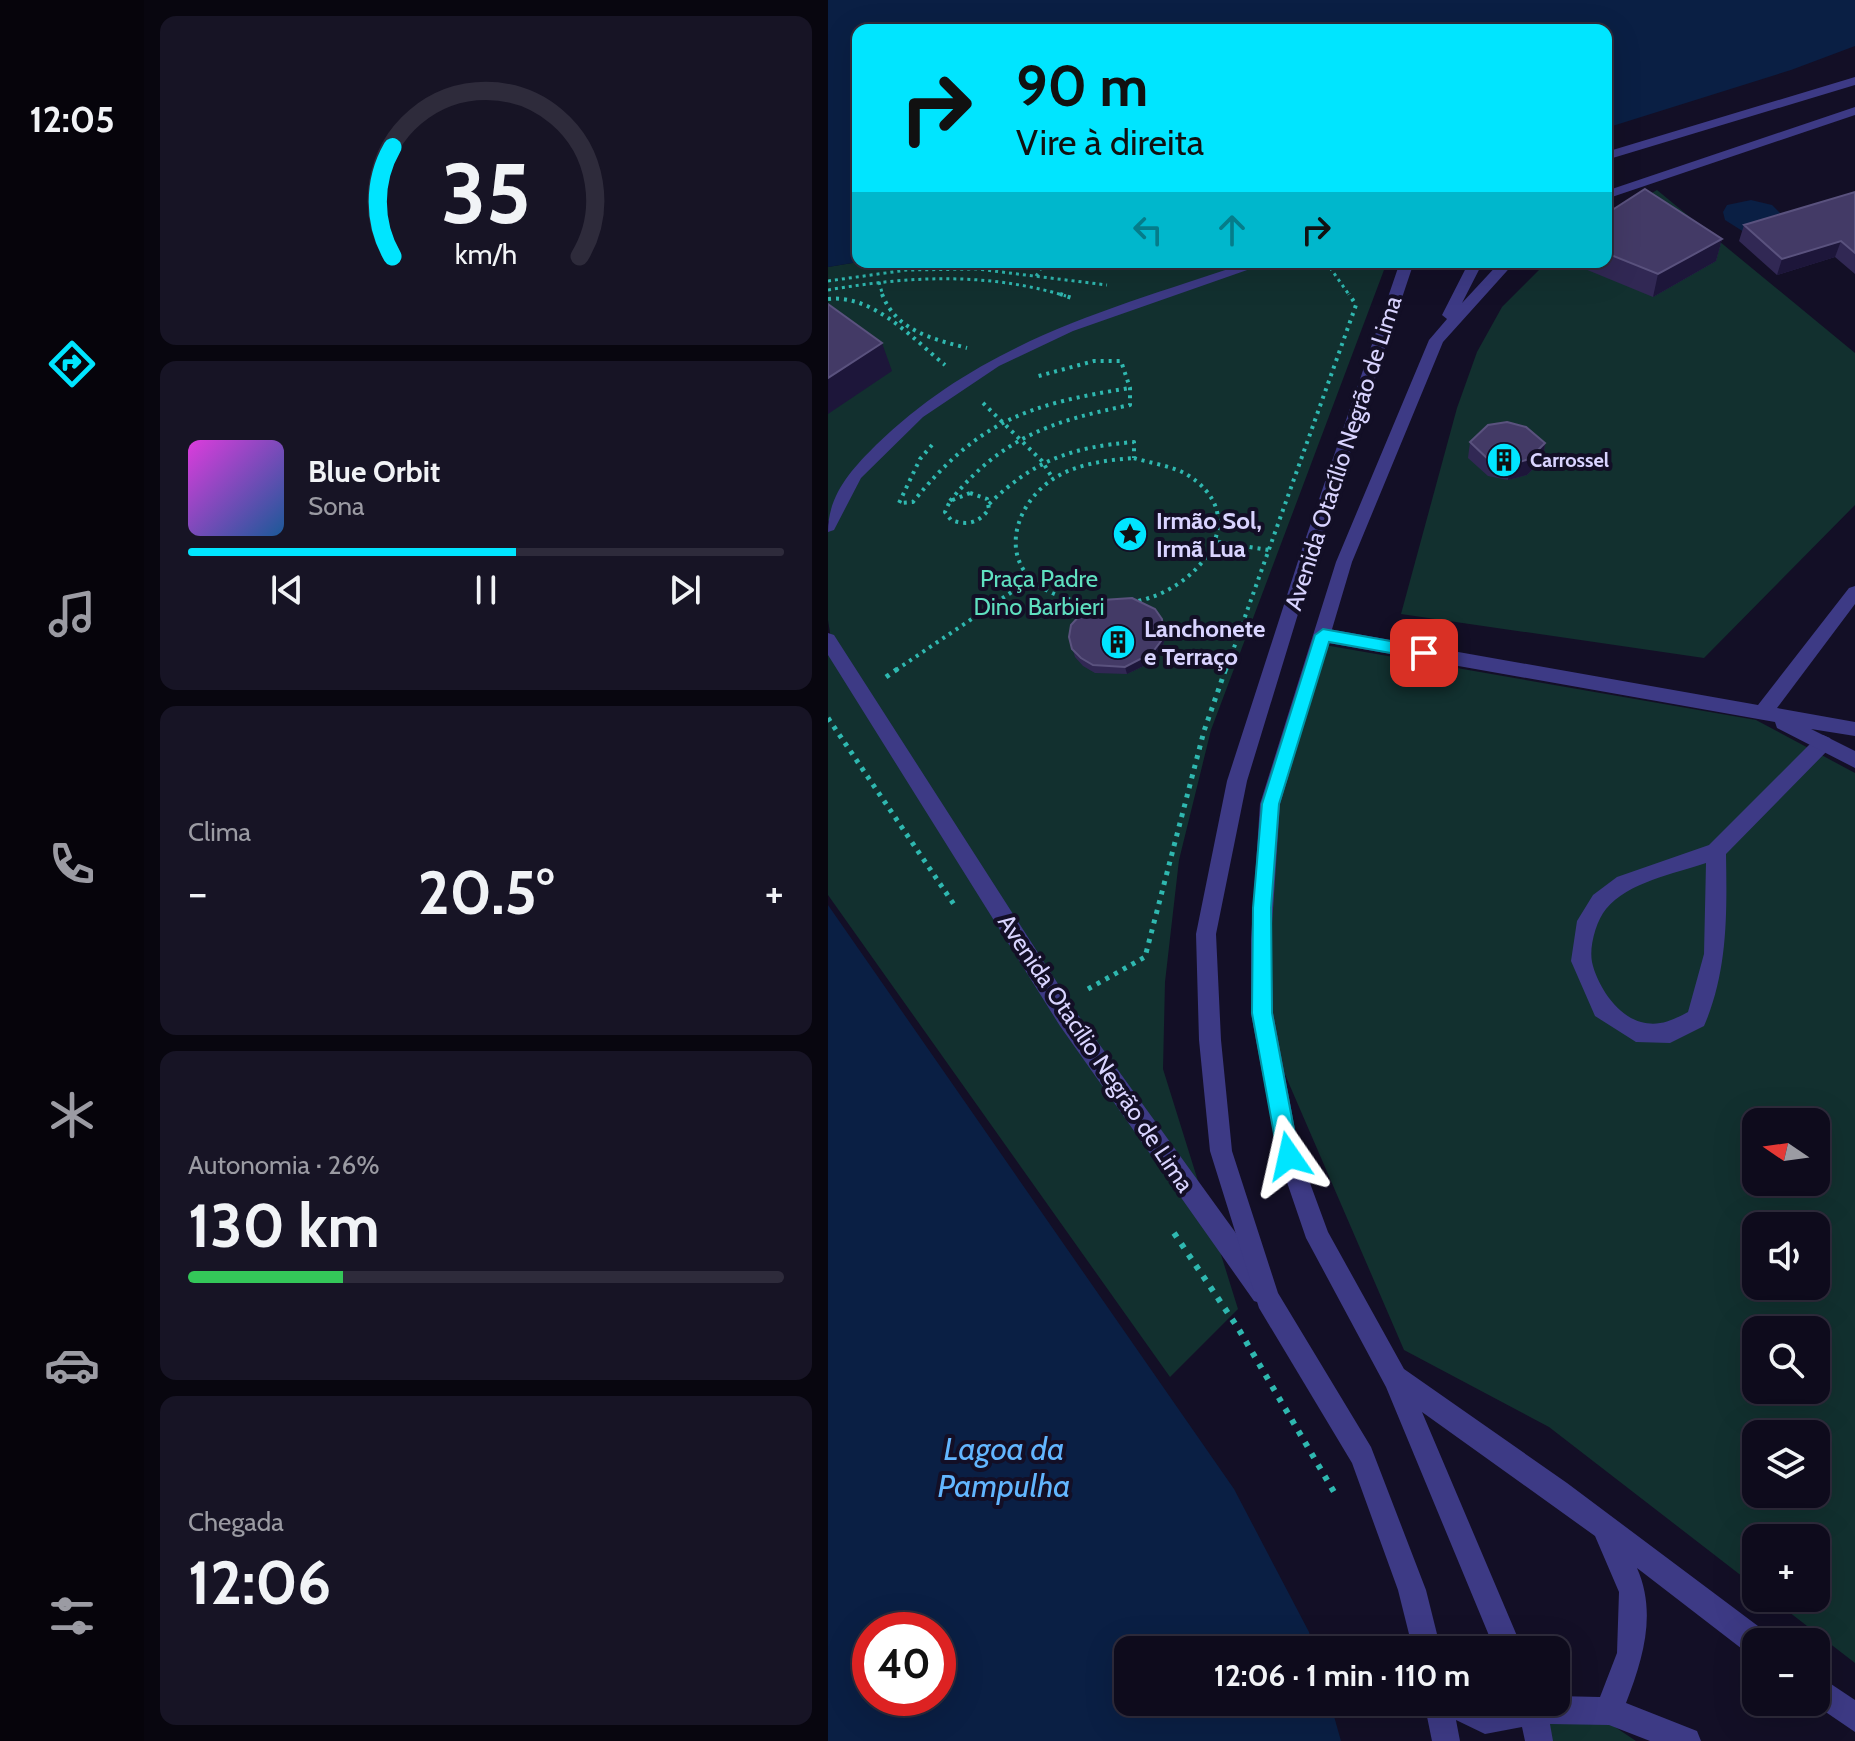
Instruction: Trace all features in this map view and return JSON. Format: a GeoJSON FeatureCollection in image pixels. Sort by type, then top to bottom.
{"type":"FeatureCollection","features":[{"type":"Feature","properties":{"kind":"street"},"geometry":{"type":"LineString","coordinates":[[1612,154],[1855,81]]}},
{"type":"Feature","properties":{"kind":"street"},"geometry":{"type":"LineString","coordinates":[[1612,193],[1855,111]]}},
{"type":"Feature","properties":{"kind":"street"},"geometry":{"type":"LineString","coordinates":[[828,526],[855,475],[918,413],[994,363],[1068,328],[1244,268]]}},
{"type":"Feature","properties":{"kind":"street","name":"Avenida Otacílio Negrão de Lima"},"geometry":{"type":"LineString","coordinates":[[1268,1299],[1221,1151],[1210,1040],[1206,934],[1237,781],[1308,555],[1405,268]]}},
{"type":"Feature","properties":{"kind":"street"},"geometry":{"type":"LineString","coordinates":[[1436,340],[1473,268]]}},
{"type":"Feature","properties":{"kind":"street","name":"Avenida Otacílio Negrão de Lima"},"geometry":{"type":"LineString","coordinates":[[1502,268],[1436,340],[1344,562],[1270,804],[1262,908],[1262,1013],[1289,1156],[1318,1238],[1395,1378],[1503,1636]]}},
{"type":"Feature","properties":{"kind":"street"},"geometry":{"type":"LineString","coordinates":[[1763,712],[1855,592]]}},
{"type":"Feature","properties":{"kind":"street"},"geometry":{"type":"LineString","coordinates":[[1323,635],[1855,729]]}},
{"type":"Feature","properties":{"kind":"street","name":"Avenida Otacílio Negrão de Lima"},"geometry":{"type":"LineString","coordinates":[[828,640],[1059,1005],[1268,1299],[1362,1456],[1412,1590],[1424,1636]]}},
{"type":"Feature","properties":{"kind":"street"},"geometry":{"type":"LineString","coordinates":[[1763,712],[1855,760]]}},
{"type":"Feature","properties":{"kind":"street"},"geometry":{"type":"LineString","coordinates":[[1716,851],[1714,954],[1705,997],[1696,1019],[1670,1033],[1636,1032],[1603,1009],[1581,961],[1587,921],[1600,901],[1624,883],[1716,851],[1823,743]]}},
{"type":"Feature","properties":{"kind":"street"},"geometry":{"type":"LineString","coordinates":[[1395,1378],[1510,1457],[1742,1631]]}},
{"type":"Feature","properties":{"kind":"street"},"geometry":{"type":"LineString","coordinates":[[1604,1527],[1633,1591],[1631,1653],[1609,1711]]}},
{"type":"Feature","properties":{"kind":"street"},"geometry":{"type":"LineString","coordinates":[[1830,1699],[1855,1718]]}},
{"type":"Feature","properties":{"kind":"street"},"geometry":{"type":"LineString","coordinates":[[1570,1708],[1609,1711],[1687,1741]]}},
{"type":"Feature","properties":{"kind":"street"},"geometry":{"type":"LineString","coordinates":[[1441,1716],[1446,1741]]}},
{"type":"Feature","properties":{"kind":"street"},"geometry":{"type":"LineString","coordinates":[[1477,1716],[1485,1720],[1498,1716]]}},
{"type":"Feature","properties":{"kind":"street"},"geometry":{"type":"LineString","coordinates":[[1534,1716],[1539,1741]]}},
{"type":"Feature","properties":{"kind":"path"},"geometry":{"type":"LineString","coordinates":[[1036,276],[1041,268]]}},
{"type":"Feature","properties":{"kind":"path"},"geometry":{"type":"LineString","coordinates":[[1059,1005],[1145,957],[1204,731],[1356,305],[1330,268]]}},
{"type":"Feature","properties":{"kind":"path"},"geometry":{"type":"LineString","coordinates":[[828,281],[921,270],[977,269],[1159,295]]}},
{"type":"Feature","properties":{"kind":"path"},"geometry":{"type":"LineString","coordinates":[[828,290],[940,277],[1047,289],[1073,299]]}},
{"type":"Feature","properties":{"kind":"path"},"geometry":{"type":"LineString","coordinates":[[879,282],[888,312],[901,323],[933,339],[975,350]]}},
{"type":"Feature","properties":{"kind":"path"},"geometry":{"type":"LineString","coordinates":[[828,299],[846,297],[882,314],[945,365],[964,385]]}},
{"type":"Feature","properties":{"kind":"path"},"geometry":{"type":"LineString","coordinates":[[1022,380],[1094,361],[1121,361],[1130,388],[1130,405],[1067,418],[1019,438],[991,454],[968,476],[950,501],[945,512],[947,516],[962,524],[982,518],[989,504],[1013,479],[1042,461],[1072,449],[1134,442],[1134,458]]}},
{"type":"Feature","properties":{"kind":"path"},"geometry":{"type":"LineString","coordinates":[[934,442],[920,459],[899,503],[913,502],[947,460],[1000,420],[1076,396],[1130,388]]}},
{"type":"Feature","properties":{"kind":"path"},"geometry":{"type":"LineString","coordinates":[[994,394],[980,400],[1042,461],[1053,479]]}},
{"type":"Feature","properties":{"kind":"path"},"geometry":{"type":"LineString","coordinates":[[1134,458],[1160,462],[1184,471],[1203,485],[1215,502],[1221,522],[1218,542],[1205,565],[1182,584],[1153,599],[1119,604],[1085,604],[1054,595],[1031,579],[1015,555],[1015,527],[1027,501],[1053,479],[1078,467],[1105,460],[1134,458]]}},
{"type":"Feature","properties":{"kind":"path"},"geometry":{"type":"LineString","coordinates":[[950,501],[970,493],[983,496],[989,504]]}},
{"type":"Feature","properties":{"kind":"path"},"geometry":{"type":"LineString","coordinates":[[1218,542],[1269,550]]}},
{"type":"Feature","properties":{"kind":"path"},"geometry":{"type":"LineString","coordinates":[[861,694],[1031,579]]}},
{"type":"Feature","properties":{"kind":"path"},"geometry":{"type":"LineString","coordinates":[[1238,1328],[1341,1504]]}},
{"type":"Feature","properties":{"kind":"green space"},"geometry":{"type":"Polygon","coordinates":[[[1657,190],[1855,353],[1855,505],[1704,658],[1401,614],[1457,408],[1477,352],[1502,307],[1541,268],[1612,268],[1612,249],[1634,203],[1657,190]]]}},
{"type":"Feature","properties":{"kind":"green space"},"geometry":{"type":"Polygon","coordinates":[[[852,263],[852,268],[1234,268],[1068,325],[915,411],[853,475],[828,522],[828,267],[852,263]]]}},
{"type":"Feature","properties":{"kind":"green space","name":"Praça Padre Dino Barbieri"},"geometry":{"type":"Polygon","coordinates":[[[1242,268],[1385,268],[1211,730],[1179,860],[1165,982],[1163,1069],[1238,1309],[1170,1377],[828,895],[828,649],[832,646],[828,620],[828,532],[858,477],[921,415],[996,364],[1070,330],[1242,268]]]}},
{"type":"Feature","properties":{"kind":"green space"},"geometry":{"type":"Polygon","coordinates":[[[1313,643],[1756,720],[1855,773],[1855,1663],[1830,1644],[1830,1628],[1810,1628],[1789,1612],[1830,1612],[1830,1524],[1742,1524],[1742,1576],[1549,1427],[1404,1350],[1271,1042],[1265,869],[1313,643]]]}},
{"type":"Feature","properties":{"kind":"green space"},"geometry":{"type":"Polygon","coordinates":[[[1540,1716],[1553,1716],[1612,1725],[1636,1741],[1540,1741],[1540,1716]]]}},
{"type":"Feature","properties":{"kind":"water"},"geometry":{"type":"Polygon","coordinates":[[[828,0],[1855,0],[1855,46],[1791,70],[1612,126],[1612,24],[852,24],[852,263],[828,267],[828,0]]]}},
{"type":"Feature","properties":{"kind":"water"},"geometry":{"type":"Polygon","coordinates":[[[1751,200],[1772,205],[1782,215],[1744,232],[1725,220],[1723,212],[1727,205],[1751,200]]]}},
{"type":"Feature","properties":{"kind":"water","name":"Lagoa da Pampulha"},"geometry":{"type":"Polygon","coordinates":[[[828,905],[1234,1489],[1309,1632],[1310,1636],[1114,1636],[1114,1716],[1334,1716],[1341,1741],[828,1741],[828,905]]]}},
{"type":"Feature","properties":{"kind":"building"},"geometry":{"type":"Polygon","coordinates":[[[1645,189],[1722,239],[1658,274],[1612,255],[1612,210],[1645,189]]]}},
{"type":"Feature","properties":{"kind":"building"},"geometry":{"type":"Polygon","coordinates":[[[1855,192],[1855,253],[1841,241],[1782,259],[1744,225],[1855,192]]]}},
{"type":"Feature","properties":{"kind":"building"},"geometry":{"type":"Polygon","coordinates":[[[828,304],[882,343],[828,378],[828,304]]]}},
{"type":"Feature","properties":{"kind":"building"},"geometry":{"type":"Polygon","coordinates":[[[1507,422],[1526,427],[1545,443],[1529,459],[1510,465],[1490,461],[1470,442],[1488,425],[1507,422]]]}},
{"type":"Feature","properties":{"kind":"building","name":"Lanchonete e Terraço"},"geometry":{"type":"Polygon","coordinates":[[[1132,598],[1155,609],[1162,619],[1161,641],[1152,653],[1125,667],[1093,665],[1072,649],[1069,637],[1071,625],[1089,605],[1102,600],[1132,598]]]}},
{"type":"Feature","properties":{"kind":"place","name":"Carrossel"},"geometry":{"type":"Point","coordinates":[1504,460]}},
{"type":"Feature","properties":{"kind":"place","name":"Irmão Sol, Irmã Lua"},"geometry":{"type":"Point","coordinates":[1130,534]}},
{"type":"Feature","properties":{"kind":"place","name":"Lanchonete e Terraço"},"geometry":{"type":"Point","coordinates":[1118,642]}},
{"type":"Feature","properties":{"kind":"route"},"geometry":{"type":"LineString","coordinates":[[1289,1156],[1262,1013],[1262,908],[1270,804],[1323,635],[1424,653]]}}]}
